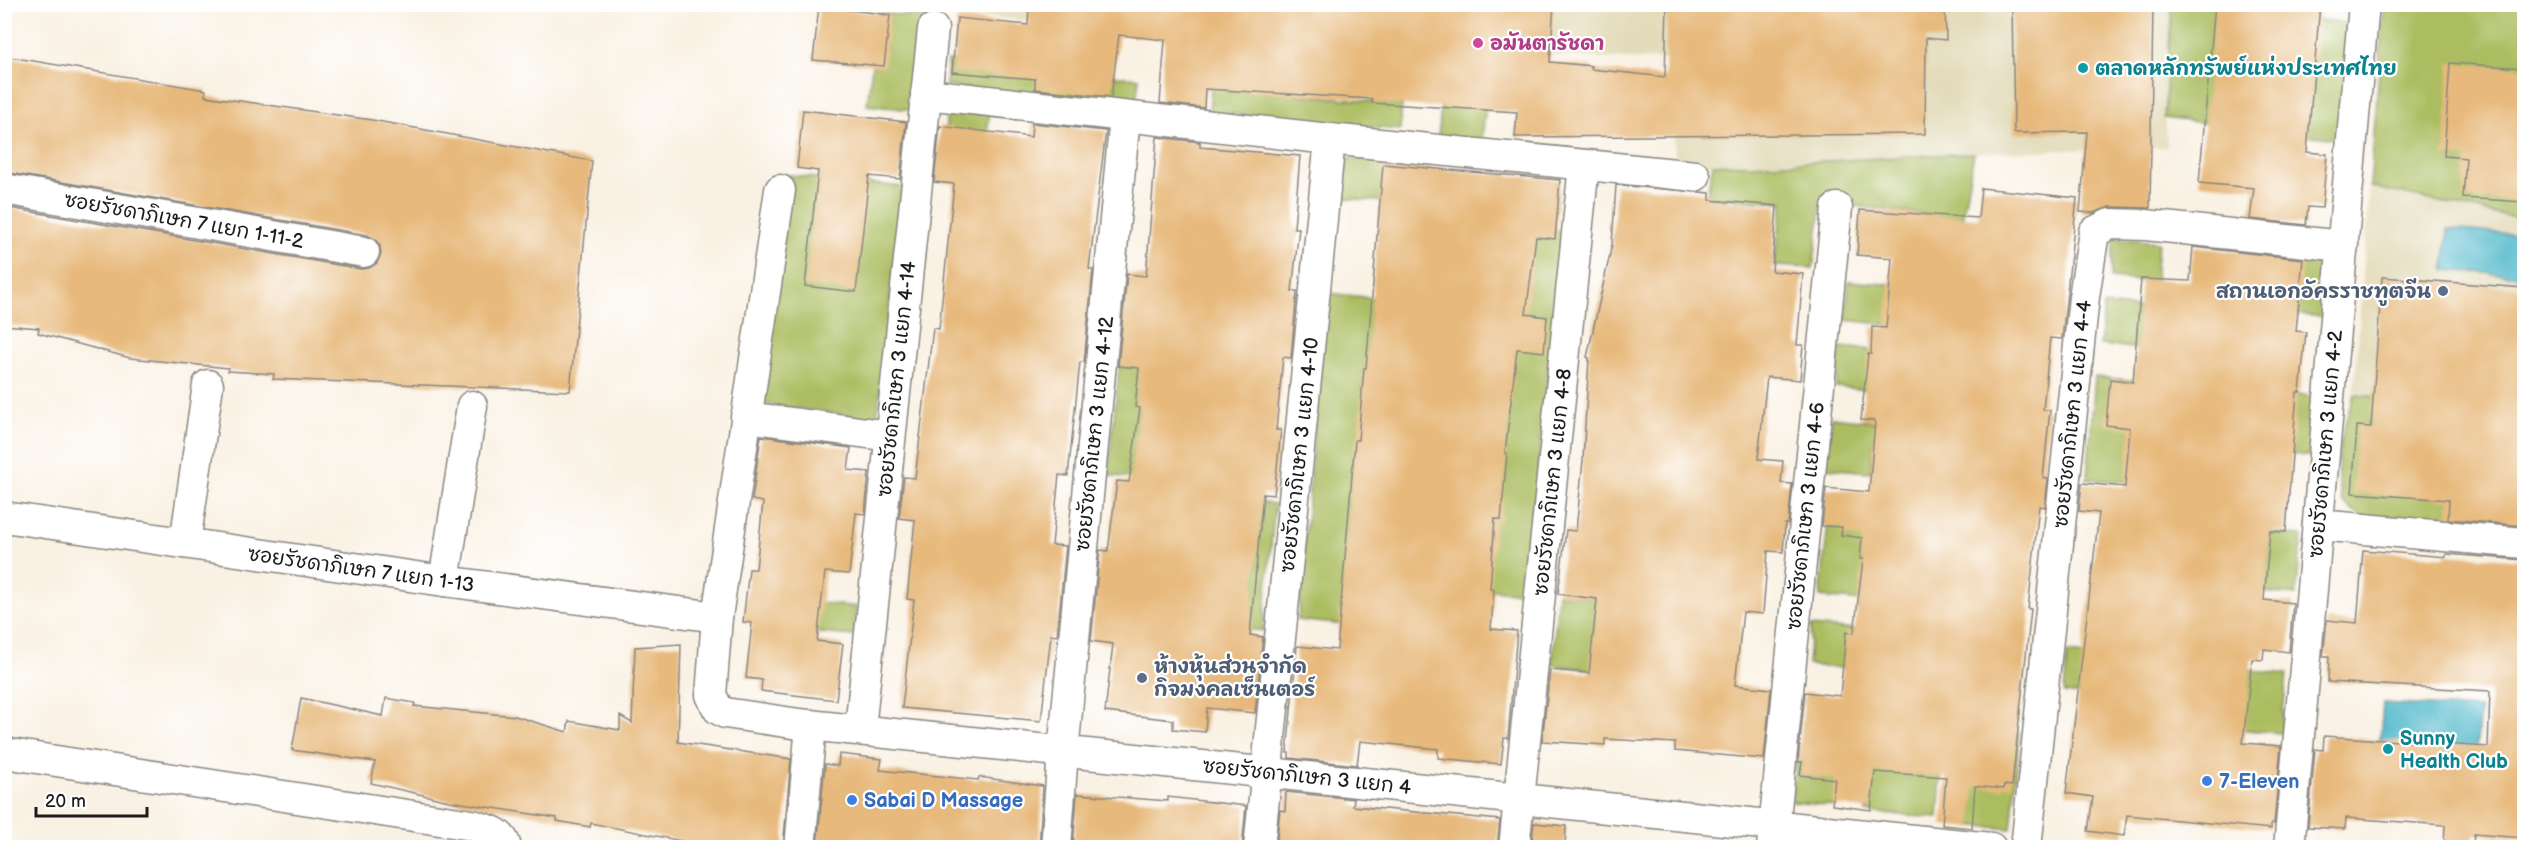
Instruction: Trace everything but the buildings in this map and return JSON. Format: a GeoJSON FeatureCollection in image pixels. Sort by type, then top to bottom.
{"type":"FeatureCollection","features":[{"type":"Feature","properties":{"kind":"street","name":"ซอยรัชดาภิเษก 3 แยก 4-2"},"geometry":{"type":"LineString","coordinates":[[2289,848],[2364,4]]}},
{"type":"Feature","properties":{"kind":"street","name":"ซอยรัชดาภิเษก 3 แยก 4-14"},"geometry":{"type":"LineString","coordinates":[[860,729],[933,29]]}},
{"type":"Feature","properties":{"kind":"street"},"geometry":{"type":"LineString","coordinates":[[927,94],[1330,139],[1695,176]]}},
{"type":"Feature","properties":{"kind":"street","name":"ซอยรัชดาภิเษก 3 แยก 4-12"},"geometry":{"type":"LineString","coordinates":[[1056,848],[1063,752],[1125,117]]}},
{"type":"Feature","properties":{"kind":"street","name":"ซอยรัชดาภิเษก 3 แยก 4-10"},"geometry":{"type":"LineString","coordinates":[[1259,848],[1330,139]]}},
{"type":"Feature","properties":{"kind":"street","name":"ซอยรัชดาภิเษก 3 แยก 4-8"},"geometry":{"type":"LineString","coordinates":[[1514,848],[1584,165]]}},
{"type":"Feature","properties":{"kind":"street","name":"ซอยรัชดาภิเษก 7 แยก 1-11-2"},"geometry":{"type":"LineString","coordinates":[[4,189],[364,252]]}},
{"type":"Feature","properties":{"kind":"street"},"geometry":{"type":"LineString","coordinates":[[717,617],[780,190]]}},
{"type":"Feature","properties":{"kind":"street","name":"ซอยรัชดาภิเษก 3 แยก 4-6"},"geometry":{"type":"LineString","coordinates":[[1773,836],[1837,208]]}},
{"type":"Feature","properties":{"kind":"street","name":"ซอยรัชดาภิเษก 3 แยก 4-4"},"geometry":{"type":"LineString","coordinates":[[2026,848],[2087,274],[2094,232],[2110,224],[2146,225],[2343,246]]}},
{"type":"Feature","properties":{"kind":"street"},"geometry":{"type":"LineString","coordinates":[[185,543],[208,385]]}},
{"type":"Feature","properties":{"kind":"street"},"geometry":{"type":"LineString","coordinates":[[444,581],[472,406]]}},
{"type":"Feature","properties":{"kind":"street"},"geometry":{"type":"LineString","coordinates":[[746,417],[890,436]]}},
{"type":"Feature","properties":{"kind":"street","name":"ซอยรัชดาภิเษก 7 แยก 1-13"},"geometry":{"type":"LineString","coordinates":[[4,517],[444,581],[717,617]]}},
{"type":"Feature","properties":{"kind":"street"},"geometry":{"type":"LineString","coordinates":[[2318,525],[2524,543]]}},
{"type":"Feature","properties":{"kind":"street","name":"ซอยรัชดาภิเษก 3 แยก 4"},"geometry":{"type":"LineString","coordinates":[[717,617],[711,695],[718,709],[734,716],[1519,798],[1773,836],[1991,848]]}},
{"type":"Feature","properties":{"kind":"street"},"geometry":{"type":"LineString","coordinates":[[800,848],[811,725]]}},
{"type":"Feature","properties":{"kind":"street"},"geometry":{"type":"LineString","coordinates":[[4,753],[472,825],[494,831],[505,842],[506,848]]}},
{"type":"Feature","properties":{"kind":"shaded area"},"geometry":{"type":"Polygon","coordinates":[[[819,5],[2172,5],[2164,118],[2167,147],[1974,153],[1752,165],[1676,164],[1668,60],[1598,58],[1116,27],[819,5]]]}},
{"type":"Feature","properties":{"kind":"shaded area","name":"สถานเอกอัครราชทูตจีน"},"geometry":{"type":"Polygon","coordinates":[[[2384,5],[2524,5],[2524,408],[2354,395],[2384,5]]]}},
{"type":"Feature","properties":{"kind":"green space"},"geometry":{"type":"Polygon","coordinates":[[[2172,5],[2282,5],[2294,15],[2346,24],[2344,140],[2164,118],[2172,5]]]}},
{"type":"Feature","properties":{"kind":"green space"},"geometry":{"type":"Polygon","coordinates":[[[2384,5],[2524,5],[2524,220],[2370,187],[2384,5]]]}},
{"type":"Feature","properties":{"kind":"green space"},"geometry":{"type":"Polygon","coordinates":[[[879,13],[923,17],[911,110],[867,105],[879,13]]]}},
{"type":"Feature","properties":{"kind":"green space"},"geometry":{"type":"Polygon","coordinates":[[[948,61],[1139,78],[1136,104],[946,86],[948,61]]]}},
{"type":"Feature","properties":{"kind":"green space"},"geometry":{"type":"Polygon","coordinates":[[[1211,87],[1402,104],[1400,130],[1209,112],[1211,87]]]}},
{"type":"Feature","properties":{"kind":"green space"},"geometry":{"type":"Polygon","coordinates":[[[1442,97],[1486,102],[1482,141],[1438,137],[1442,97]]]}},
{"type":"Feature","properties":{"kind":"green space"},"geometry":{"type":"Polygon","coordinates":[[[948,104],[990,109],[983,165],[942,160],[948,104]]]}},
{"type":"Feature","properties":{"kind":"green space"},"geometry":{"type":"Polygon","coordinates":[[[1974,153],[1962,219],[1822,202],[1813,268],[1774,266],[1783,202],[1706,198],[1713,164],[1752,165],[1974,153]]]}},
{"type":"Feature","properties":{"kind":"green space"},"geometry":{"type":"Polygon","coordinates":[[[1347,158],[1391,163],[1388,202],[1343,198],[1347,158]]]}},
{"type":"Feature","properties":{"kind":"green space"},"geometry":{"type":"Polygon","coordinates":[[[789,175],[903,187],[877,419],[764,404],[789,175]]]}},
{"type":"Feature","properties":{"kind":"green space"},"geometry":{"type":"Polygon","coordinates":[[[1522,227],[1563,231],[1525,593],[1483,589],[1522,227]]]}},
{"type":"Feature","properties":{"kind":"green space"},"geometry":{"type":"Polygon","coordinates":[[[2114,238],[2158,242],[2155,282],[2110,278],[2114,238]]]}},
{"type":"Feature","properties":{"kind":"green space"},"geometry":{"type":"Polygon","coordinates":[[[2285,253],[2329,258],[2324,317],[2279,313],[2285,253]]]}},
{"type":"Feature","properties":{"kind":"green space"},"geometry":{"type":"Polygon","coordinates":[[[1849,281],[1894,285],[1890,325],[1845,320],[1849,281]]]}},
{"type":"Feature","properties":{"kind":"green space"},"geometry":{"type":"Polygon","coordinates":[[[1326,293],[1374,298],[1345,625],[1298,620],[1326,293]]]}},
{"type":"Feature","properties":{"kind":"green space"},"geometry":{"type":"Polygon","coordinates":[[[2104,305],[2148,309],[2144,349],[2100,345],[2104,305]]]}},
{"type":"Feature","properties":{"kind":"green space"},"geometry":{"type":"Polygon","coordinates":[[[1840,347],[1884,351],[1880,391],[1836,387],[1840,347]]]}},
{"type":"Feature","properties":{"kind":"green space"},"geometry":{"type":"Polygon","coordinates":[[[1121,349],[1151,352],[1138,479],[1108,475],[1121,349]]]}},
{"type":"Feature","properties":{"kind":"green space"},"geometry":{"type":"Polygon","coordinates":[[[2095,377],[2140,381],[2132,482],[2087,479],[2095,377]]]}},
{"type":"Feature","properties":{"kind":"green space"},"geometry":{"type":"Polygon","coordinates":[[[2271,393],[2315,396],[2309,456],[2265,451],[2271,393]]]}},
{"type":"Feature","properties":{"kind":"green space"},"geometry":{"type":"Polygon","coordinates":[[[2354,395],[2468,405],[2454,520],[2364,518],[2342,502],[2338,460],[2345,423],[2354,395]]]}},
{"type":"Feature","properties":{"kind":"green space"},"geometry":{"type":"Polygon","coordinates":[[[1832,417],[1876,422],[1870,472],[1826,468],[1832,417]]]}},
{"type":"Feature","properties":{"kind":"green space"},"geometry":{"type":"Polygon","coordinates":[[[1245,501],[1275,504],[1263,631],[1233,627],[1245,501]]]}},
{"type":"Feature","properties":{"kind":"green space"},"geometry":{"type":"Polygon","coordinates":[[[1828,524],[1872,529],[1865,601],[1820,597],[1828,524]]]}},
{"type":"Feature","properties":{"kind":"green space"},"geometry":{"type":"Polygon","coordinates":[[[2258,532],[2302,536],[2296,595],[2252,591],[2258,532]]]}},
{"type":"Feature","properties":{"kind":"green space"},"geometry":{"type":"Polygon","coordinates":[[[1558,594],[1602,599],[1596,670],[1552,665],[1558,594]]]}},
{"type":"Feature","properties":{"kind":"green space"},"geometry":{"type":"Polygon","coordinates":[[[814,602],[856,607],[853,636],[810,632],[814,602]]]}},
{"type":"Feature","properties":{"kind":"green space"},"geometry":{"type":"Polygon","coordinates":[[[1811,626],[1856,630],[1852,669],[1808,665],[1811,626]]]}},
{"type":"Feature","properties":{"kind":"green space"},"geometry":{"type":"Polygon","coordinates":[[[2067,653],[2111,658],[2108,697],[2064,693],[2067,653]]]}},
{"type":"Feature","properties":{"kind":"green space"},"geometry":{"type":"Polygon","coordinates":[[[2242,670],[2287,674],[2281,733],[2237,729],[2242,670]]]}},
{"type":"Feature","properties":{"kind":"green space"},"geometry":{"type":"Polygon","coordinates":[[[1999,731],[2020,733],[2011,829],[1967,825],[1970,785],[1999,731]]]}},
{"type":"Feature","properties":{"kind":"green space"},"geometry":{"type":"Polygon","coordinates":[[[1795,762],[1840,767],[1836,806],[1792,802],[1795,762]]]}},
{"type":"Feature","properties":{"kind":"green space"},"geometry":{"type":"Polygon","coordinates":[[[1870,768],[1941,773],[1938,818],[1866,812],[1870,768]]]}},
{"type":"Feature","properties":{"kind":"water"},"geometry":{"type":"Polygon","coordinates":[[[2448,229],[2524,235],[2524,276],[2444,270],[2448,229]]]}},
{"type":"Feature","properties":{"kind":"water"},"geometry":{"type":"Polygon","coordinates":[[[2383,703],[2480,709],[2476,754],[2380,740],[2383,703]]]}},
{"type":"Feature","properties":{"kind":"place","name":"อมันตารัชดา"},"geometry":{"type":"Point","coordinates":[1478,43]}},
{"type":"Feature","properties":{"kind":"place","name":"ตลาดหลักทรัพย์แห่งประเทศไทย"},"geometry":{"type":"Point","coordinates":[2083,68]}},
{"type":"Feature","properties":{"kind":"place","name":"สถานเอกอัครราชทูตจีน"},"geometry":{"type":"Point","coordinates":[2443,291]}},
{"type":"Feature","properties":{"kind":"place","name":"ห้างหุ้นส่วนจำกัด กิจมงคลเซ็นเตอร์"},"geometry":{"type":"Point","coordinates":[1142,678]}},
{"type":"Feature","properties":{"kind":"place","name":"Sunny Health Club"},"geometry":{"type":"Point","coordinates":[2388,749]}},
{"type":"Feature","properties":{"kind":"place","name":"7-Eleven"},"geometry":{"type":"Point","coordinates":[2207,781]}},
{"type":"Feature","properties":{"kind":"place","name":"Sabai D Massage"},"geometry":{"type":"Point","coordinates":[852,800]}}]}
